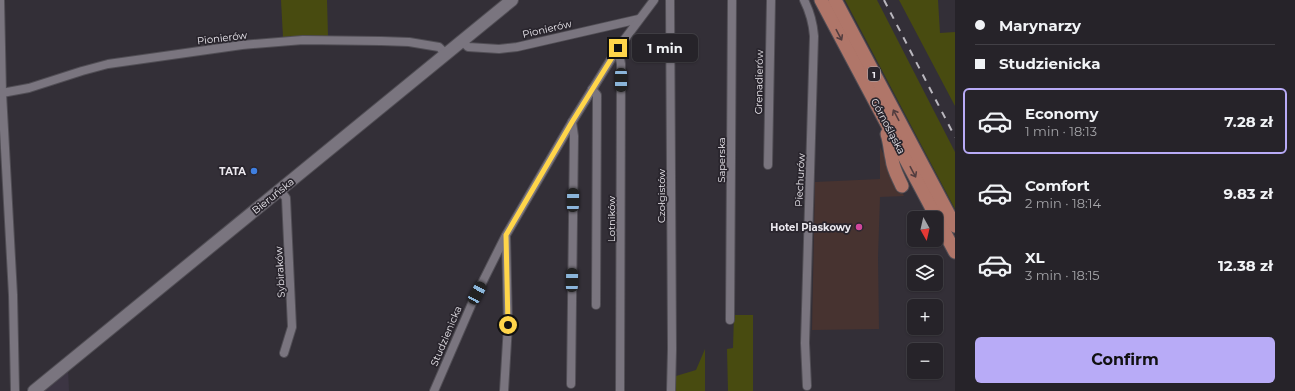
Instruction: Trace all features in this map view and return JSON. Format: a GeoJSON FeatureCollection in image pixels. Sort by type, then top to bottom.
{"type":"FeatureCollection","features":[{"type":"Feature","properties":{"kind":"main road","name":"Bieruńska"},"geometry":{"type":"LineString","coordinates":[[34,391],[512,0]]}},
{"type":"Feature","properties":{"kind":"main road","name":"Górnośląska"},"geometry":{"type":"LineString","coordinates":[[821,0],[955,252]]}},
{"type":"Feature","properties":{"kind":"main road","name":"Górnośląska"},"geometry":{"type":"LineString","coordinates":[[835,0],[955,226]]}},
{"type":"Feature","properties":{"kind":"main road"},"geometry":{"type":"LineString","coordinates":[[881,113],[890,144],[895,172],[902,186]]}},
{"type":"Feature","properties":{"kind":"street"},"geometry":{"type":"LineString","coordinates":[[0,0],[4,204],[13,295],[15,391]]}},
{"type":"Feature","properties":{"kind":"street","name":"Studzienicka"},"geometry":{"type":"LineString","coordinates":[[434,391],[473,301],[506,235],[592,89],[618,48],[654,0]]}},
{"type":"Feature","properties":{"kind":"street","name":"Czołgistów"},"geometry":{"type":"LineString","coordinates":[[670,0],[671,391]]}},
{"type":"Feature","properties":{"kind":"street","name":"Saperska"},"geometry":{"type":"LineString","coordinates":[[730,320],[732,0]]}},
{"type":"Feature","properties":{"kind":"street","name":"Grenadierów"},"geometry":{"type":"LineString","coordinates":[[768,165],[771,0]]}},
{"type":"Feature","properties":{"kind":"street","name":"Piechurów"},"geometry":{"type":"LineString","coordinates":[[804,0],[809,9],[813,23],[814,36],[805,343],[807,386]]}},
{"type":"Feature","properties":{"kind":"street","name":"Pionierów"},"geometry":{"type":"LineString","coordinates":[[462,41],[468,47],[500,49],[517,47],[639,19]]}},
{"type":"Feature","properties":{"kind":"street","name":"Pionierów"},"geometry":{"type":"LineString","coordinates":[[2,93],[29,88],[108,64],[260,44],[303,40],[381,40],[409,42],[439,47],[446,54]]}},
{"type":"Feature","properties":{"kind":"street","name":"Lotników"},"geometry":{"type":"LineString","coordinates":[[618,48],[621,64],[620,391]]}},
{"type":"Feature","properties":{"kind":"street","name":"Lotników"},"geometry":{"type":"LineString","coordinates":[[592,89],[597,95],[596,305]]}},
{"type":"Feature","properties":{"kind":"street"},"geometry":{"type":"LineString","coordinates":[[570,384],[574,136],[572,122]]}},
{"type":"Feature","properties":{"kind":"street","name":"Sybiraków"},"geometry":{"type":"LineString","coordinates":[[280,190],[286,198],[292,327],[284,353]]}},
{"type":"Feature","properties":{"kind":"street"},"geometry":{"type":"LineString","coordinates":[[504,391],[508,325],[506,235]]}},
{"type":"Feature","properties":{"kind":"shaded area"},"geometry":{"type":"Polygon","coordinates":[[[281,0],[327,0],[328,36],[283,37],[281,0]]]}},
{"type":"Feature","properties":{"kind":"shaded area"},"geometry":{"type":"Polygon","coordinates":[[[845,0],[877,0],[955,152],[955,209],[845,0]]]}},
{"type":"Feature","properties":{"kind":"shaded area"},"geometry":{"type":"Polygon","coordinates":[[[899,0],[938,0],[940,33],[955,32],[955,106],[899,0]]]}},
{"type":"Feature","properties":{"kind":"shaded area"},"geometry":{"type":"Polygon","coordinates":[[[880,147],[904,196],[880,197],[878,257],[879,329],[812,330],[815,182],[880,179],[880,147]]]}},
{"type":"Feature","properties":{"kind":"shaded area"},"geometry":{"type":"Polygon","coordinates":[[[734,315],[753,315],[753,391],[728,391],[727,349],[733,348],[734,315]]]}},
{"type":"Feature","properties":{"kind":"shaded area"},"geometry":{"type":"Polygon","coordinates":[[[705,349],[705,391],[676,391],[676,376],[696,370],[705,349]]]}},
{"type":"Feature","properties":{"kind":"shaded area"},"geometry":{"type":"Polygon","coordinates":[[[68,368],[69,391],[40,391],[68,368]]]}},
{"type":"Feature","properties":{"kind":"railway"},"geometry":{"type":"LineString","coordinates":[[884,0],[955,137]]}},
{"type":"Feature","properties":{"kind":"place","name":"TATA"},"geometry":{"type":"Point","coordinates":[254,171]}},
{"type":"Feature","properties":{"kind":"place","name":"Hotel Piaskowy"},"geometry":{"type":"Point","coordinates":[859,227]}},
{"type":"Feature","properties":{"kind":"route"},"geometry":{"type":"LineString","coordinates":[[508,325],[506,235],[572,122],[618,48]]}}]}
